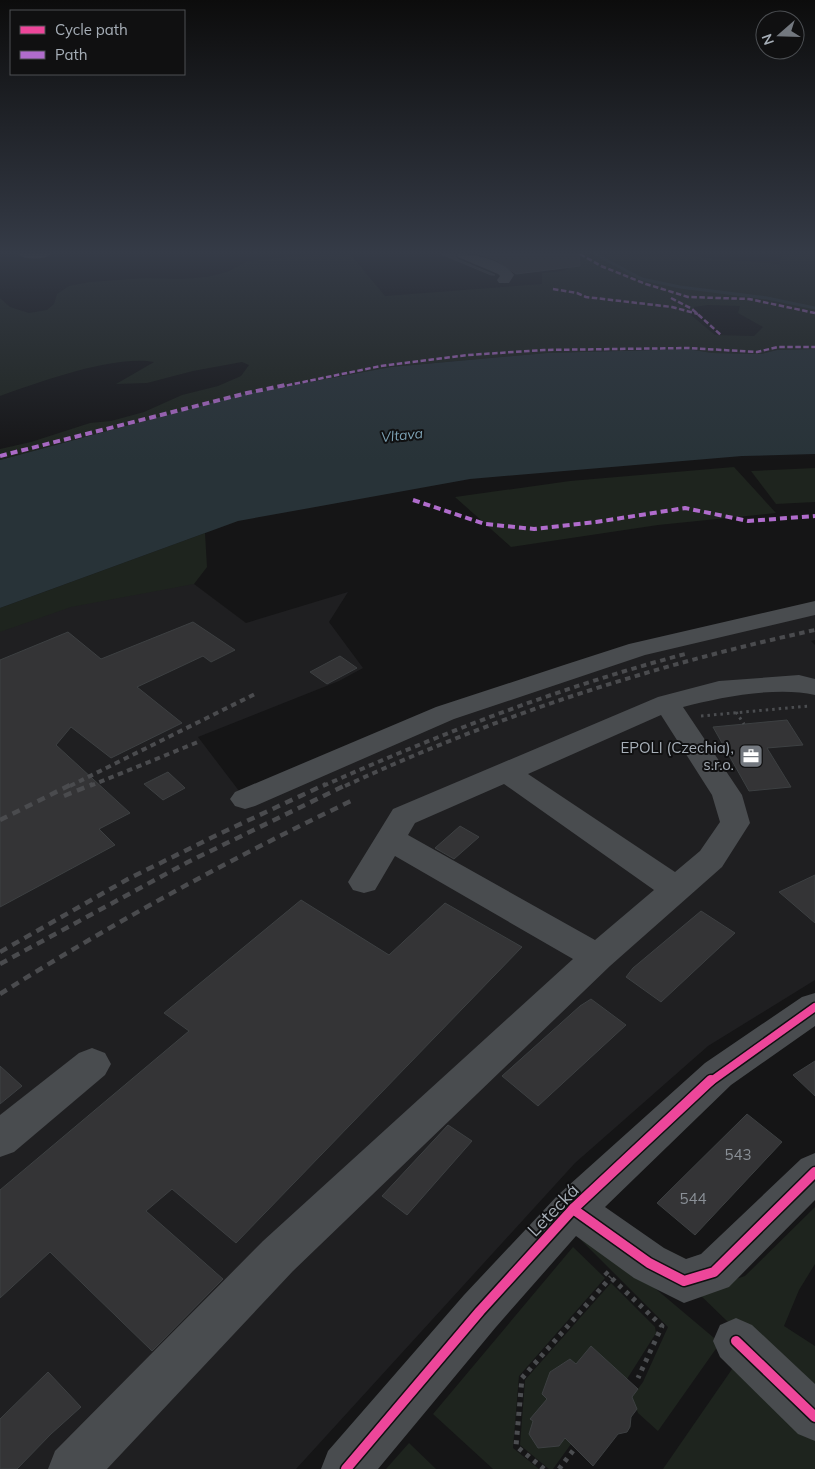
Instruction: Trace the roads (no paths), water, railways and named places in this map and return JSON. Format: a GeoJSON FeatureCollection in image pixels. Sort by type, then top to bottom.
{"type":"FeatureCollection","features":[{"type":"Feature","properties":{"kind":"street"},"geometry":{"type":"LineString","coordinates":[[245,799],[445,713],[572,670],[638,649],[815,608]]}},
{"type":"Feature","properties":{"kind":"street"},"geometry":{"type":"LineString","coordinates":[[364,882],[404,816],[506,772],[672,710],[719,689],[799,683],[815,687]]}},
{"type":"Feature","properties":{"kind":"street"},"geometry":{"type":"LineString","coordinates":[[73,1469],[278,1256],[598,957],[710,859],[736,823],[727,795],[672,710]]}},
{"type":"Feature","properties":{"kind":"street"},"geometry":{"type":"LineString","coordinates":[[506,772],[676,889]]}},
{"type":"Feature","properties":{"kind":"street"},"geometry":{"type":"LineString","coordinates":[[390,839],[598,957]]}},
{"type":"Feature","properties":{"kind":"street","name":"Letecká"},"geometry":{"type":"LineString","coordinates":[[346,1469],[480,1311],[573,1209],[718,1074],[815,1007]]}},
{"type":"Feature","properties":{"kind":"street"},"geometry":{"type":"LineString","coordinates":[[0,1139],[92,1064]]}},
{"type":"Feature","properties":{"kind":"street"},"geometry":{"type":"LineString","coordinates":[[573,1209],[649,1263],[684,1281],[714,1272],[815,1172]]}},
{"type":"Feature","properties":{"kind":"street"},"geometry":{"type":"LineString","coordinates":[[714,1272],[725,1276],[739,1271],[815,1197]]}},
{"type":"Feature","properties":{"kind":"street"},"geometry":{"type":"LineString","coordinates":[[736,1341],[815,1417]]}},
{"type":"Feature","properties":{"kind":"water","name":"Vltava"},"geometry":{"type":"Polygon","coordinates":[[[688,349],[712,353],[761,354],[777,350],[815,349],[815,454],[742,456],[470,479],[238,521],[0,608],[0,460],[244,394],[391,367],[547,353],[688,349]]]}},
{"type":"Feature","properties":{"kind":"railway"},"geometry":{"type":"LineString","coordinates":[[345,786],[459,737],[576,695],[694,659],[815,630]]}},
{"type":"Feature","properties":{"kind":"railway"},"geometry":{"type":"LineString","coordinates":[[323,786],[413,747],[503,712],[595,680],[689,653]]}},
{"type":"Feature","properties":{"kind":"railway"},"geometry":{"type":"LineString","coordinates":[[70,786],[257,693]]}},
{"type":"Feature","properties":{"kind":"railway"},"geometry":{"type":"LineString","coordinates":[[90,786],[198,742]]}},
{"type":"Feature","properties":{"kind":"railway"},"geometry":{"type":"LineString","coordinates":[[0,820],[72,784]]}},
{"type":"Feature","properties":{"kind":"railway"},"geometry":{"type":"LineString","coordinates":[[64,796],[93,784]]}},
{"type":"Feature","properties":{"kind":"railway"},"geometry":{"type":"LineString","coordinates":[[0,952],[128,879],[326,784]]}},
{"type":"Feature","properties":{"kind":"railway"},"geometry":{"type":"LineString","coordinates":[[0,964],[188,862],[348,784]]}},
{"type":"Feature","properties":{"kind":"railway"},"geometry":{"type":"LineString","coordinates":[[0,994],[172,893],[351,801]]}},
{"type":"Feature","properties":{"kind":"place","name":"EPOLI (Czechia), s.r.o."},"geometry":{"type":"Point","coordinates":[751,756]}}]}
